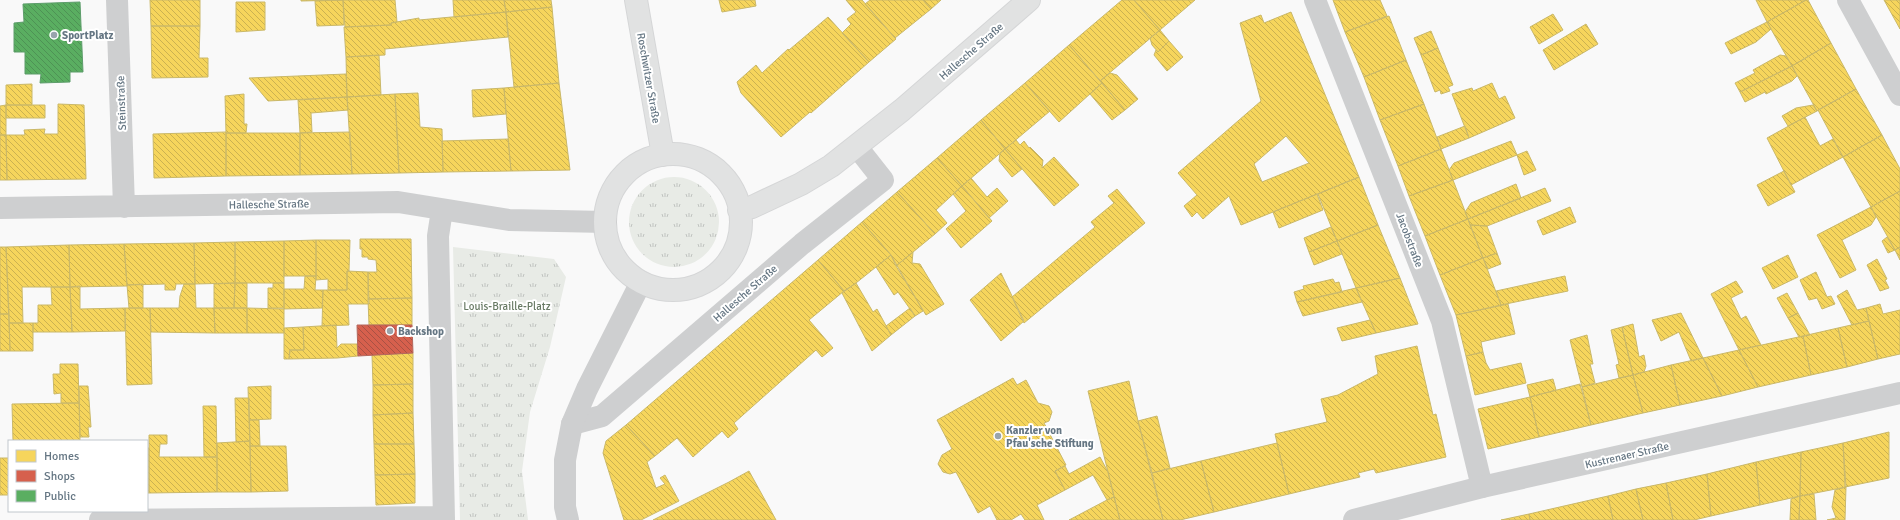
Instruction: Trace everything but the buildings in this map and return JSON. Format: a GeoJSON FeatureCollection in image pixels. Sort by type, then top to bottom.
{"type":"FeatureCollection","features":[{"type":"Feature","properties":{"kind":"main road","name":"Roschwitzer Straße"},"geometry":{"type":"LineString","coordinates":[[636,0],[663,156]]}},
{"type":"Feature","properties":{"kind":"main road","name":"Hallesche Straße"},"geometry":{"type":"LineString","coordinates":[[739,210],[752,207],[804,182],[831,166],[857,147],[1029,0]]}},
{"type":"Feature","properties":{"kind":"main road"},"geometry":{"type":"LineString","coordinates":[[674,155],[694,158],[712,167],[733,190],[739,210],[740,229],[736,247],[727,264],[713,277],[696,286],[678,290],[659,289],[641,282],[627,271],[615,257],[608,240],[606,222],[608,203],[616,186],[629,171],[645,161],[663,156],[674,155]]}},
{"type":"Feature","properties":{"kind":"street","name":"Steinstraße"},"geometry":{"type":"LineString","coordinates":[[117,0],[124,207]]}},
{"type":"Feature","properties":{"kind":"street","name":"Jacobstraße"},"geometry":{"type":"LineString","coordinates":[[1315,0],[1442,322],[1482,487]]}},
{"type":"Feature","properties":{"kind":"street"},"geometry":{"type":"LineString","coordinates":[[1848,0],[1900,95]]}},
{"type":"Feature","properties":{"kind":"street","name":"Hallesche Straße"},"geometry":{"type":"LineString","coordinates":[[572,424],[602,416],[802,244],[883,180],[857,147]]}},
{"type":"Feature","properties":{"kind":"street","name":"Hallesche Straße"},"geometry":{"type":"LineString","coordinates":[[0,208],[398,202],[509,220],[606,222]]}},
{"type":"Feature","properties":{"kind":"street"},"geometry":{"type":"LineString","coordinates":[[100,520],[444,518],[438,236],[442,210]]}},
{"type":"Feature","properties":{"kind":"street"},"geometry":{"type":"LineString","coordinates":[[568,520],[565,507],[565,468],[567,445],[572,424],[587,389],[641,282]]}},
{"type":"Feature","properties":{"kind":"street","name":"Kustrenaer Straße"},"geometry":{"type":"LineString","coordinates":[[1354,520],[1482,487],[1900,393]]}},
{"type":"Feature","properties":{"kind":"green space"},"geometry":{"type":"Polygon","coordinates":[[[674,177],[691,181],[706,190],[715,205],[719,222],[715,239],[706,254],[691,263],[674,267],[657,263],[642,254],[633,239],[629,222],[633,205],[642,190],[657,181],[674,177]]]}},
{"type":"Feature","properties":{"kind":"green space","name":"Louis-Braille-Platz"},"geometry":{"type":"Polygon","coordinates":[[[453,247],[554,259],[566,277],[550,347],[530,412],[522,471],[528,520],[460,520],[453,247]]]}},
{"type":"Feature","properties":{"kind":"place","name":"SportPlatz"},"geometry":{"type":"Point","coordinates":[54,35]}},
{"type":"Feature","properties":{"kind":"place","name":"Backshop"},"geometry":{"type":"Point","coordinates":[390,331]}},
{"type":"Feature","properties":{"kind":"place","name":"Kanzler von Pfau'sche Stiftung"},"geometry":{"type":"Point","coordinates":[998,436]}}]}
